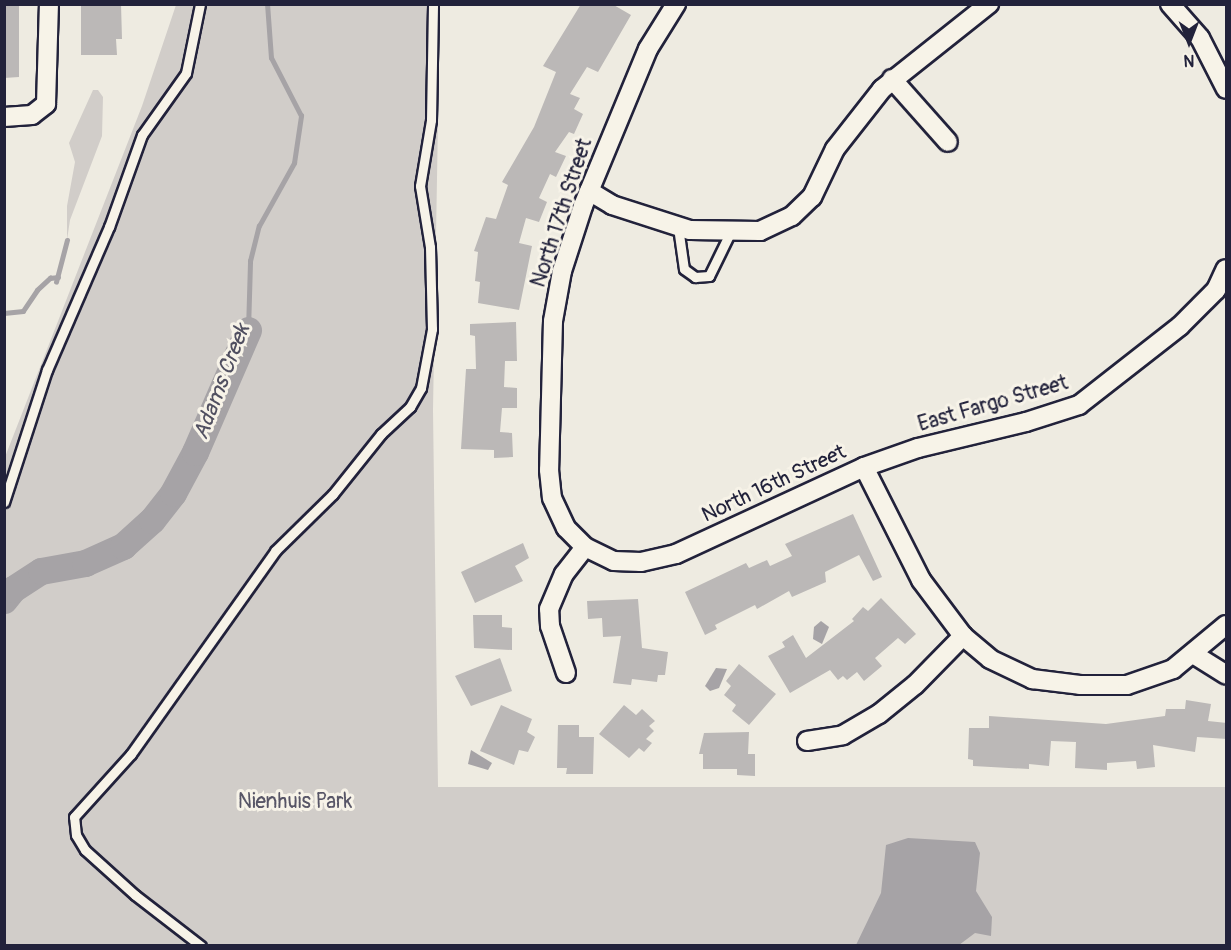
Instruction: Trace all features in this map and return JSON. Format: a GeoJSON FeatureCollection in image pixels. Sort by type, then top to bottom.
{"type":"FeatureCollection","features":[{"type":"Feature","properties":{"kind":"street"},"geometry":{"type":"LineString","coordinates":[[4,117],[25,117],[42,109],[49,90],[49,4]]}},
{"type":"Feature","properties":{"kind":"street","name":"North 17th Street"},"geometry":{"type":"LineString","coordinates":[[585,547],[566,528],[552,498],[549,470],[552,321],[562,271],[589,191],[648,49],[676,4]]}},
{"type":"Feature","properties":{"kind":"street"},"geometry":{"type":"LineString","coordinates":[[589,191],[612,206],[678,227],[760,231],[792,216],[812,197],[835,149],[861,112],[892,79],[989,4]]}},
{"type":"Feature","properties":{"kind":"street"},"geometry":{"type":"LineString","coordinates":[[1170,4],[1200,38],[1227,89]]}},
{"type":"Feature","properties":{"kind":"street"},"geometry":{"type":"LineString","coordinates":[[892,79],[948,142]]}},
{"type":"Feature","properties":{"kind":"street","name":"East Fargo Street"},"geometry":{"type":"LineString","coordinates":[[864,467],[918,448],[1026,422],[1079,405],[1180,326],[1216,290],[1227,269]]}},
{"type":"Feature","properties":{"kind":"street","name":"North 16th Street"},"geometry":{"type":"LineString","coordinates":[[585,547],[615,561],[641,562],[676,554],[864,467],[921,580],[963,636],[990,659],[1032,679],[1080,685],[1127,685],[1173,669],[1227,626]]}},
{"type":"Feature","properties":{"kind":"street"},"geometry":{"type":"LineString","coordinates":[[566,673],[550,626],[549,609],[564,574],[585,547]]}},
{"type":"Feature","properties":{"kind":"street"},"geometry":{"type":"LineString","coordinates":[[807,741],[843,735],[879,714],[915,685],[963,636]]}},
{"type":"Feature","properties":{"kind":"street"},"geometry":{"type":"LineString","coordinates":[[1193,654],[1227,675]]}},
{"type":"Feature","properties":{"kind":"lane"},"geometry":{"type":"LineString","coordinates":[[4,502],[47,370],[105,236],[142,135],[186,73],[200,4]]}},
{"type":"Feature","properties":{"kind":"lane"},"geometry":{"type":"LineString","coordinates":[[201,945],[135,896],[86,850],[76,835],[74,817],[131,754],[275,551],[323,505],[381,434],[410,407],[421,388],[432,319],[430,247],[420,186],[431,120],[433,4]]}},
{"type":"Feature","properties":{"kind":"lane"},"geometry":{"type":"LineString","coordinates":[[678,227],[684,269],[695,277],[709,276],[731,231]]}},
{"type":"Feature","properties":{"kind":"green space","name":"Nienhuis Park"},"geometry":{"type":"Polygon","coordinates":[[[176,5],[440,5],[433,410],[438,787],[1226,787],[1226,945],[5,945],[5,457],[142,106],[176,5]]]}},
{"type":"Feature","properties":{"kind":"green space"},"geometry":{"type":"Polygon","coordinates":[[[93,90],[98,90],[103,97],[102,136],[70,220],[67,240],[67,206],[75,162],[69,143],[93,90]]]}},
{"type":"Feature","properties":{"kind":"shaded area"},"geometry":{"type":"Polygon","coordinates":[[[821,621],[829,627],[822,644],[813,639],[814,627],[821,621]]]}},
{"type":"Feature","properties":{"kind":"shaded area"},"geometry":{"type":"Polygon","coordinates":[[[716,668],[727,669],[719,688],[710,691],[705,686],[716,668]]]}},
{"type":"Feature","properties":{"kind":"shaded area"},"geometry":{"type":"Polygon","coordinates":[[[471,750],[492,763],[488,770],[468,764],[471,750]]]}},
{"type":"Feature","properties":{"kind":"shaded area"},"geometry":{"type":"Polygon","coordinates":[[[908,838],[975,842],[980,853],[976,891],[992,917],[991,936],[975,933],[959,945],[856,945],[881,893],[886,845],[908,838]]]}},
{"type":"Feature","properties":{"kind":"building"},"geometry":{"type":"Polygon","coordinates":[[[4,4],[19,4],[19,77],[4,78],[4,4]]]}},
{"type":"Feature","properties":{"kind":"building"},"geometry":{"type":"Polygon","coordinates":[[[81,4],[121,4],[122,39],[116,39],[117,55],[81,55],[81,4]]]}},
{"type":"Feature","properties":{"kind":"building"},"geometry":{"type":"Polygon","coordinates":[[[581,4],[612,4],[631,15],[598,72],[587,67],[570,94],[580,98],[574,109],[583,114],[574,134],[569,132],[555,152],[566,156],[556,177],[550,174],[539,198],[547,202],[539,222],[526,218],[519,243],[532,246],[519,310],[478,303],[480,282],[475,281],[478,252],[474,251],[486,217],[496,219],[508,185],[502,182],[534,127],[556,72],[543,66],[581,4]]]}},
{"type":"Feature","properties":{"kind":"building"},"geometry":{"type":"Polygon","coordinates":[[[516,322],[517,361],[505,361],[504,387],[517,388],[517,408],[502,408],[500,432],[512,433],[513,457],[494,458],[494,450],[461,449],[466,369],[476,369],[475,336],[470,335],[470,324],[516,322]]]}},
{"type":"Feature","properties":{"kind":"building"},"geometry":{"type":"Polygon","coordinates":[[[853,514],[882,577],[873,581],[859,555],[825,572],[826,582],[792,597],[789,591],[757,609],[755,605],[715,625],[717,629],[705,635],[685,592],[746,563],[749,568],[767,560],[770,566],[792,556],[785,544],[853,514]]]}},
{"type":"Feature","properties":{"kind":"building"},"geometry":{"type":"Polygon","coordinates":[[[523,543],[529,558],[515,566],[523,581],[475,603],[461,572],[523,543]]]}},
{"type":"Feature","properties":{"kind":"building"},"geometry":{"type":"Polygon","coordinates":[[[881,598],[916,634],[905,644],[898,638],[875,658],[882,666],[864,681],[857,672],[847,680],[843,676],[838,680],[830,670],[790,693],[768,656],[785,647],[782,642],[793,635],[806,658],[854,621],[852,619],[863,607],[868,611],[881,598]]]}},
{"type":"Feature","properties":{"kind":"building"},"geometry":{"type":"Polygon","coordinates":[[[638,599],[642,648],[668,652],[665,675],[658,675],[657,682],[632,679],[631,685],[613,683],[621,636],[603,637],[602,618],[588,619],[587,601],[638,599]]]}},
{"type":"Feature","properties":{"kind":"building"},"geometry":{"type":"Polygon","coordinates":[[[473,615],[502,615],[502,627],[512,628],[512,650],[474,648],[473,615]]]}},
{"type":"Feature","properties":{"kind":"building"},"geometry":{"type":"Polygon","coordinates":[[[500,658],[512,691],[471,706],[455,676],[500,658]]]}},
{"type":"Feature","properties":{"kind":"building"},"geometry":{"type":"Polygon","coordinates":[[[739,664],[776,694],[749,725],[732,711],[736,705],[724,695],[731,686],[726,681],[739,664]]]}},
{"type":"Feature","properties":{"kind":"building"},"geometry":{"type":"Polygon","coordinates":[[[1186,700],[1211,704],[1208,721],[1227,723],[1227,739],[1197,737],[1195,752],[1153,745],[1155,767],[1137,769],[1136,761],[1107,763],[1107,770],[1075,768],[1076,742],[1051,741],[1049,766],[1029,764],[1029,769],[973,766],[973,760],[968,759],[969,728],[989,728],[989,716],[1106,724],[1165,716],[1166,709],[1185,709],[1186,700]]]}},
{"type":"Feature","properties":{"kind":"building"},"geometry":{"type":"Polygon","coordinates":[[[501,705],[532,719],[527,732],[535,737],[528,752],[519,750],[514,765],[480,751],[501,705]]]}},
{"type":"Feature","properties":{"kind":"building"},"geometry":{"type":"Polygon","coordinates":[[[624,705],[636,715],[642,709],[655,721],[649,726],[654,731],[646,739],[652,743],[644,752],[639,748],[629,758],[599,734],[624,705]]]}},
{"type":"Feature","properties":{"kind":"building"},"geometry":{"type":"Polygon","coordinates":[[[558,725],[579,725],[579,737],[594,737],[593,774],[566,774],[567,768],[557,768],[558,725]]]}},
{"type":"Feature","properties":{"kind":"building"},"geometry":{"type":"Polygon","coordinates":[[[749,732],[748,754],[755,754],[755,776],[737,775],[737,769],[703,769],[703,754],[699,754],[704,733],[749,732]]]}},
{"type":"Feature","properties":{"kind":"waterway","name":"Adams Creek"},"geometry":{"type":"LineString","coordinates":[[248,330],[250,261],[259,226],[294,163],[301,116],[271,58],[267,4]]}},
{"type":"Feature","properties":{"kind":"waterway"},"geometry":{"type":"LineString","coordinates":[[56,282],[67,240]]}},
{"type":"Feature","properties":{"kind":"waterway"},"geometry":{"type":"LineString","coordinates":[[4,313],[23,311],[37,290],[50,278],[58,277]]}},
{"type":"Feature","properties":{"kind":"waterway","name":"Adams Creek"},"geometry":{"type":"LineString","coordinates":[[4,600],[13,589],[41,571],[85,563],[123,546],[152,520],[173,493],[195,452],[248,330]]}}]}
